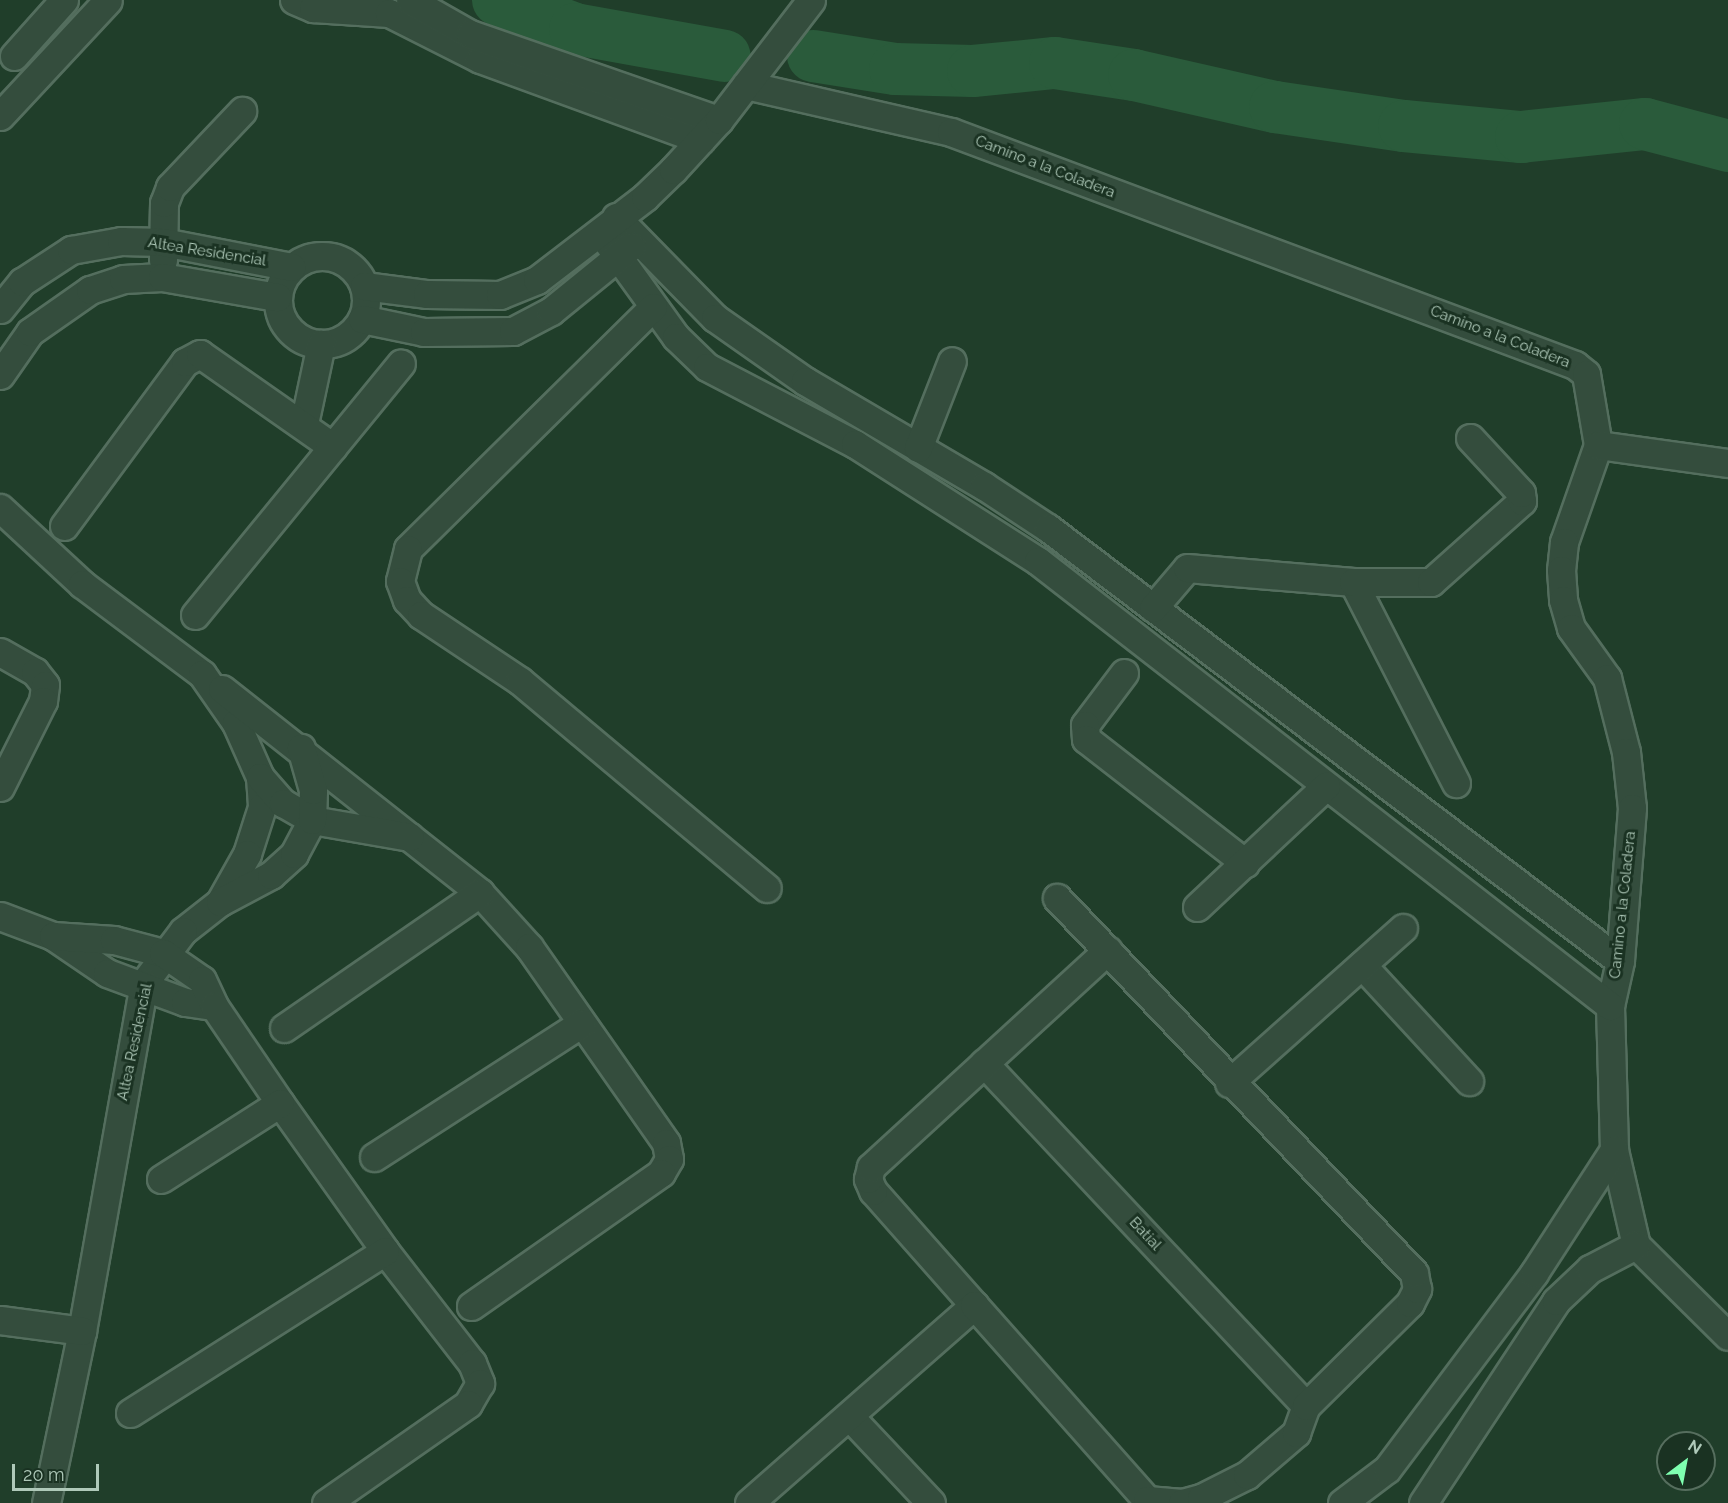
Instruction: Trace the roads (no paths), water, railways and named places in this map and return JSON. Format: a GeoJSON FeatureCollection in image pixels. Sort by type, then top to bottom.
{"type":"FeatureCollection","features":[{"type":"Feature","properties":{"kind":"street"},"geometry":{"type":"LineString","coordinates":[[36,77],[7,51],[64,0]]}},
{"type":"Feature","properties":{"kind":"street"},"geometry":{"type":"LineString","coordinates":[[0,116],[108,0]]}},
{"type":"Feature","properties":{"kind":"street"},"geometry":{"type":"LineString","coordinates":[[294,0],[313,8],[389,13],[480,59],[701,140]]}},
{"type":"Feature","properties":{"kind":"street"},"geometry":{"type":"LineString","coordinates":[[410,0],[470,34],[719,120]]}},
{"type":"Feature","properties":{"kind":"street"},"geometry":{"type":"LineString","coordinates":[[364,286],[427,294],[500,295],[537,280],[645,197],[701,140],[811,0]]}},
{"type":"Feature","properties":{"kind":"street","name":"Camino a la Coladera"},"geometry":{"type":"LineString","coordinates":[[746,85],[951,132],[1575,365],[1586,374],[1598,445],[1564,542],[1563,600],[1571,628],[1607,678],[1626,752],[1633,836],[1620,961],[1610,1006],[1614,1150],[1636,1245]]}},
{"type":"Feature","properties":{"kind":"street"},"geometry":{"type":"LineString","coordinates":[[162,277],[164,203],[170,187],[242,111]]}},
{"type":"Feature","properties":{"kind":"street"},"geometry":{"type":"LineString","coordinates":[[362,319],[424,332],[513,331],[551,311],[618,259],[637,240],[645,197]]}},
{"type":"Feature","properties":{"kind":"street"},"geometry":{"type":"LineString","coordinates":[[609,225],[637,240],[715,318],[804,381],[869,418],[1048,528],[1620,961]]}},
{"type":"Feature","properties":{"kind":"street"},"geometry":{"type":"LineString","coordinates":[[609,225],[618,259],[652,307],[707,367],[855,444],[1038,561],[1610,1006]]}},
{"type":"Feature","properties":{"kind":"street","name":"Altea Residencial"},"geometry":{"type":"LineString","coordinates":[[0,309],[22,282],[71,250],[121,241],[163,242],[292,267]]}},
{"type":"Feature","properties":{"kind":"street"},"geometry":{"type":"LineString","coordinates":[[325,255],[342,260],[356,271],[364,286],[362,319],[352,333],[338,341],[321,344],[304,340],[289,330],[280,315],[277,297],[281,280],[292,267],[307,257],[325,255]]}},
{"type":"Feature","properties":{"kind":"street","name":"Altea Residencial"},"geometry":{"type":"LineString","coordinates":[[0,375],[30,332],[64,306],[90,290],[123,279],[162,277],[277,297]]}},
{"type":"Feature","properties":{"kind":"street"},"geometry":{"type":"LineString","coordinates":[[652,307],[408,549],[400,581],[406,600],[421,615],[520,681],[767,888]]}},
{"type":"Feature","properties":{"kind":"street"},"geometry":{"type":"LineString","coordinates":[[304,424],[321,344]]}},
{"type":"Feature","properties":{"kind":"street"},"geometry":{"type":"LineString","coordinates":[[64,526],[185,362],[200,354],[304,424],[333,447]]}},
{"type":"Feature","properties":{"kind":"street"},"geometry":{"type":"LineString","coordinates":[[918,448],[952,361]]}},
{"type":"Feature","properties":{"kind":"street"},"geometry":{"type":"LineString","coordinates":[[195,615],[401,363]]}},
{"type":"Feature","properties":{"kind":"street"},"geometry":{"type":"LineString","coordinates":[[855,444],[869,418]]}},
{"type":"Feature","properties":{"kind":"street"},"geometry":{"type":"LineString","coordinates":[[1153,608],[1186,567],[1353,582],[1431,582],[1518,508],[1521,493],[1470,438]]}},
{"type":"Feature","properties":{"kind":"street"},"geometry":{"type":"LineString","coordinates":[[1598,445],[1728,463]]}},
{"type":"Feature","properties":{"kind":"street","name":"Altea Residencial"},"geometry":{"type":"LineString","coordinates":[[0,508],[82,584],[202,674],[236,723],[260,777],[262,807],[255,836],[220,902],[163,953],[144,983],[82,1331],[46,1503]]}},
{"type":"Feature","properties":{"kind":"street"},"geometry":{"type":"LineString","coordinates":[[1353,582],[1456,783]]}},
{"type":"Feature","properties":{"kind":"street"},"geometry":{"type":"LineString","coordinates":[[0,652],[35,672],[45,685],[43,701],[0,787]]}},
{"type":"Feature","properties":{"kind":"street"},"geometry":{"type":"LineString","coordinates":[[1124,673],[1085,725],[1086,739],[1245,863]]}},
{"type":"Feature","properties":{"kind":"street"},"geometry":{"type":"LineString","coordinates":[[202,674],[301,748],[480,893],[529,947],[666,1143],[669,1159],[661,1173],[471,1306]]}},
{"type":"Feature","properties":{"kind":"street"},"geometry":{"type":"LineString","coordinates":[[220,902],[271,875],[294,854],[312,820],[313,790],[301,748]]}},
{"type":"Feature","properties":{"kind":"street"},"geometry":{"type":"LineString","coordinates":[[1348,803],[1370,774]]}},
{"type":"Feature","properties":{"kind":"street"},"geometry":{"type":"LineString","coordinates":[[260,777],[283,803],[312,820],[411,838]]}},
{"type":"Feature","properties":{"kind":"street"},"geometry":{"type":"LineString","coordinates":[[1197,907],[1326,786]]}},
{"type":"Feature","properties":{"kind":"street"},"geometry":{"type":"LineString","coordinates":[[284,1028],[480,893]]}},
{"type":"Feature","properties":{"kind":"street"},"geometry":{"type":"LineString","coordinates":[[1057,898],[1108,950],[1229,1083],[1414,1273],[1418,1289],[1410,1303],[1306,1406],[1296,1433],[1247,1475],[1191,1501],[1146,1502],[873,1191],[868,1179],[871,1167],[1108,950]]}},
{"type":"Feature","properties":{"kind":"street"},"geometry":{"type":"LineString","coordinates":[[0,915],[53,936],[107,973],[144,983],[185,1002],[214,1006]]}},
{"type":"Feature","properties":{"kind":"street"},"geometry":{"type":"LineString","coordinates":[[1229,1083],[1403,928]]}},
{"type":"Feature","properties":{"kind":"street"},"geometry":{"type":"LineString","coordinates":[[53,936],[114,940],[163,953],[202,980],[214,1006],[280,1103],[385,1251],[472,1363],[480,1383],[468,1404],[326,1503]]}},
{"type":"Feature","properties":{"kind":"street"},"geometry":{"type":"LineString","coordinates":[[1362,965],[1469,1082]]}},
{"type":"Feature","properties":{"kind":"street"},"geometry":{"type":"LineString","coordinates":[[374,1157],[582,1023]]}},
{"type":"Feature","properties":{"kind":"street","name":"Batial"},"geometry":{"type":"LineString","coordinates":[[984,1063],[1306,1406]]}},
{"type":"Feature","properties":{"kind":"street"},"geometry":{"type":"LineString","coordinates":[[161,1179],[280,1103]]}},
{"type":"Feature","properties":{"kind":"street"},"geometry":{"type":"LineString","coordinates":[[1342,1503],[1387,1469],[1534,1273],[1614,1150]]}},
{"type":"Feature","properties":{"kind":"street"},"geometry":{"type":"LineString","coordinates":[[1423,1503],[1556,1301],[1590,1269],[1636,1245],[1728,1336]]}},
{"type":"Feature","properties":{"kind":"street"},"geometry":{"type":"LineString","coordinates":[[130,1413],[385,1251]]}},
{"type":"Feature","properties":{"kind":"street"},"geometry":{"type":"LineString","coordinates":[[749,1503],[850,1417],[974,1305]]}},
{"type":"Feature","properties":{"kind":"street"},"geometry":{"type":"LineString","coordinates":[[0,1320],[82,1331]]}},
{"type":"Feature","properties":{"kind":"street"},"geometry":{"type":"LineString","coordinates":[[850,1417],[931,1503]]}},
{"type":"Feature","properties":{"kind":"waterway"},"geometry":{"type":"LineString","coordinates":[[498,0],[575,29],[725,56]]}},
{"type":"Feature","properties":{"kind":"waterway"},"geometry":{"type":"LineString","coordinates":[[813,56],[895,69],[973,71],[1055,63],[1134,75],[1275,107],[1404,126],[1521,137],[1645,124],[1728,146]]}}]}
